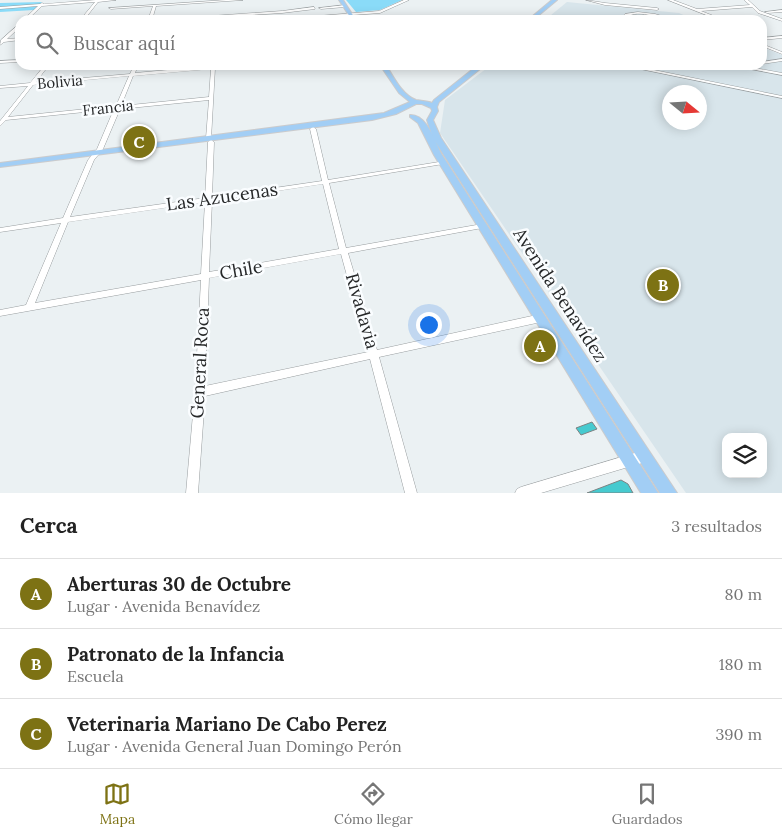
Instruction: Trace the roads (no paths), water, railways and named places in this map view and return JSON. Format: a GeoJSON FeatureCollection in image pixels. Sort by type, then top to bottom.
{"type":"FeatureCollection","features":[{"type":"Feature","properties":{"kind":"main road"},"geometry":{"type":"LineString","coordinates":[[341,0],[350,14]]}},
{"type":"Feature","properties":{"kind":"main road"},"geometry":{"type":"LineString","coordinates":[[536,15],[556,0]]}},
{"type":"Feature","properties":{"kind":"main road"},"geometry":{"type":"LineString","coordinates":[[543,15],[562,0]]}},
{"type":"Feature","properties":{"kind":"main road"},"geometry":{"type":"LineString","coordinates":[[387,70],[401,92],[403,107]]}},
{"type":"Feature","properties":{"kind":"main road"},"geometry":{"type":"LineString","coordinates":[[0,167],[210,140],[389,114],[433,96],[467,70]]}},
{"type":"Feature","properties":{"kind":"main road"},"geometry":{"type":"LineString","coordinates":[[210,140],[411,116],[423,117],[433,110],[441,97],[476,70]]}},
{"type":"Feature","properties":{"kind":"main road"},"geometry":{"type":"LineString","coordinates":[[401,92],[433,110]]}},
{"type":"Feature","properties":{"kind":"main road","name":"Avenida Benavídez"},"geometry":{"type":"LineString","coordinates":[[403,107],[404,112],[421,122],[482,226],[650,493]]}},
{"type":"Feature","properties":{"kind":"main road","name":"Avenida Benavídez"},"geometry":{"type":"LineString","coordinates":[[433,110],[430,120],[442,147],[669,493]]}},
{"type":"Feature","properties":{"kind":"street"},"geometry":{"type":"LineString","coordinates":[[0,3],[46,0]]}},
{"type":"Feature","properties":{"kind":"street"},"geometry":{"type":"LineString","coordinates":[[30,15],[46,0]]}},
{"type":"Feature","properties":{"kind":"street"},"geometry":{"type":"LineString","coordinates":[[0,8],[114,0]]}},
{"type":"Feature","properties":{"kind":"street"},"geometry":{"type":"LineString","coordinates":[[106,8],[239,0],[235,8],[239,14]]}},
{"type":"Feature","properties":{"kind":"street"},"geometry":{"type":"LineString","coordinates":[[337,15],[382,11],[407,0]]}},
{"type":"Feature","properties":{"kind":"street"},"geometry":{"type":"LineString","coordinates":[[588,0],[605,4],[662,9]]}},
{"type":"Feature","properties":{"kind":"street"},"geometry":{"type":"LineString","coordinates":[[670,0],[710,15]]}},
{"type":"Feature","properties":{"kind":"street"},"geometry":{"type":"LineString","coordinates":[[746,0],[759,12],[781,19]]}},
{"type":"Feature","properties":{"kind":"street"},"geometry":{"type":"LineString","coordinates":[[752,0],[764,12],[781,19]]}},
{"type":"Feature","properties":{"kind":"street"},"geometry":{"type":"LineString","coordinates":[[86,15],[97,1]]}},
{"type":"Feature","properties":{"kind":"street"},"geometry":{"type":"LineString","coordinates":[[152,15],[155,5]]}},
{"type":"Feature","properties":{"kind":"street"},"geometry":{"type":"LineString","coordinates":[[225,15],[282,12],[317,6],[345,6]]}},
{"type":"Feature","properties":{"kind":"street"},"geometry":{"type":"LineString","coordinates":[[697,10],[752,6]]}},
{"type":"Feature","properties":{"kind":"street"},"geometry":{"type":"LineString","coordinates":[[0,12],[36,10]]}},
{"type":"Feature","properties":{"kind":"street"},"geometry":{"type":"LineString","coordinates":[[759,12],[782,12]]}},
{"type":"Feature","properties":{"kind":"street"},"geometry":{"type":"LineString","coordinates":[[626,15],[638,13],[656,15]]}},
{"type":"Feature","properties":{"kind":"street"},"geometry":{"type":"LineString","coordinates":[[767,20],[781,19]]}},
{"type":"Feature","properties":{"kind":"street"},"geometry":{"type":"LineString","coordinates":[[1,42],[15,29]]}},
{"type":"Feature","properties":{"kind":"street"},"geometry":{"type":"LineString","coordinates":[[767,38],[782,37]]}},
{"type":"Feature","properties":{"kind":"street"},"geometry":{"type":"LineString","coordinates":[[1,42],[15,41]]}},
{"type":"Feature","properties":{"kind":"street"},"geometry":{"type":"LineString","coordinates":[[767,47],[782,53]]}},
{"type":"Feature","properties":{"kind":"street"},"geometry":{"type":"LineString","coordinates":[[0,62],[15,60]]}},
{"type":"Feature","properties":{"kind":"street"},"geometry":{"type":"LineString","coordinates":[[767,62],[782,60]]}},
{"type":"Feature","properties":{"kind":"street"},"geometry":{"type":"LineString","coordinates":[[0,124],[43,70]]}},
{"type":"Feature","properties":{"kind":"street"},"geometry":{"type":"LineString","coordinates":[[29,307],[134,70]]}},
{"type":"Feature","properties":{"kind":"street","name":"Bolivia"},"geometry":{"type":"LineString","coordinates":[[0,87],[180,70]]}},
{"type":"Feature","properties":{"kind":"street","name":"General Roca"},"geometry":{"type":"LineString","coordinates":[[192,493],[200,392],[213,70]]}},
{"type":"Feature","properties":{"kind":"street"},"geometry":{"type":"LineString","coordinates":[[649,70],[782,96]]}},
{"type":"Feature","properties":{"kind":"street"},"geometry":{"type":"LineString","coordinates":[[764,70],[782,74]]}},
{"type":"Feature","properties":{"kind":"street","name":"Francia"},"geometry":{"type":"LineString","coordinates":[[4,119],[211,98]]}},
{"type":"Feature","properties":{"kind":"street","name":"Rivadavia"},"geometry":{"type":"LineString","coordinates":[[313,129],[325,182],[411,493]]}},
{"type":"Feature","properties":{"kind":"street","name":"Las Azucenas"},"geometry":{"type":"LineString","coordinates":[[0,230],[208,200],[443,162]]}},
{"type":"Feature","properties":{"kind":"street","name":"Chile"},"geometry":{"type":"LineString","coordinates":[[0,313],[482,226]]}},
{"type":"Feature","properties":{"kind":"street"},"geometry":{"type":"LineString","coordinates":[[200,392],[541,318]]}},
{"type":"Feature","properties":{"kind":"street"},"geometry":{"type":"LineString","coordinates":[[521,493],[645,456]]}},
{"type":"Feature","properties":{"kind":"place","name":"Veterinaria Mariano De Cabo Perez"},"geometry":{"type":"Point","coordinates":[139,142]}},
{"type":"Feature","properties":{"kind":"place","name":"Patronato de la Infancia"},"geometry":{"type":"Point","coordinates":[663,285]}},
{"type":"Feature","properties":{"kind":"place","name":"Aberturas 30 de Octubre"},"geometry":{"type":"Point","coordinates":[540,346]}}]}
